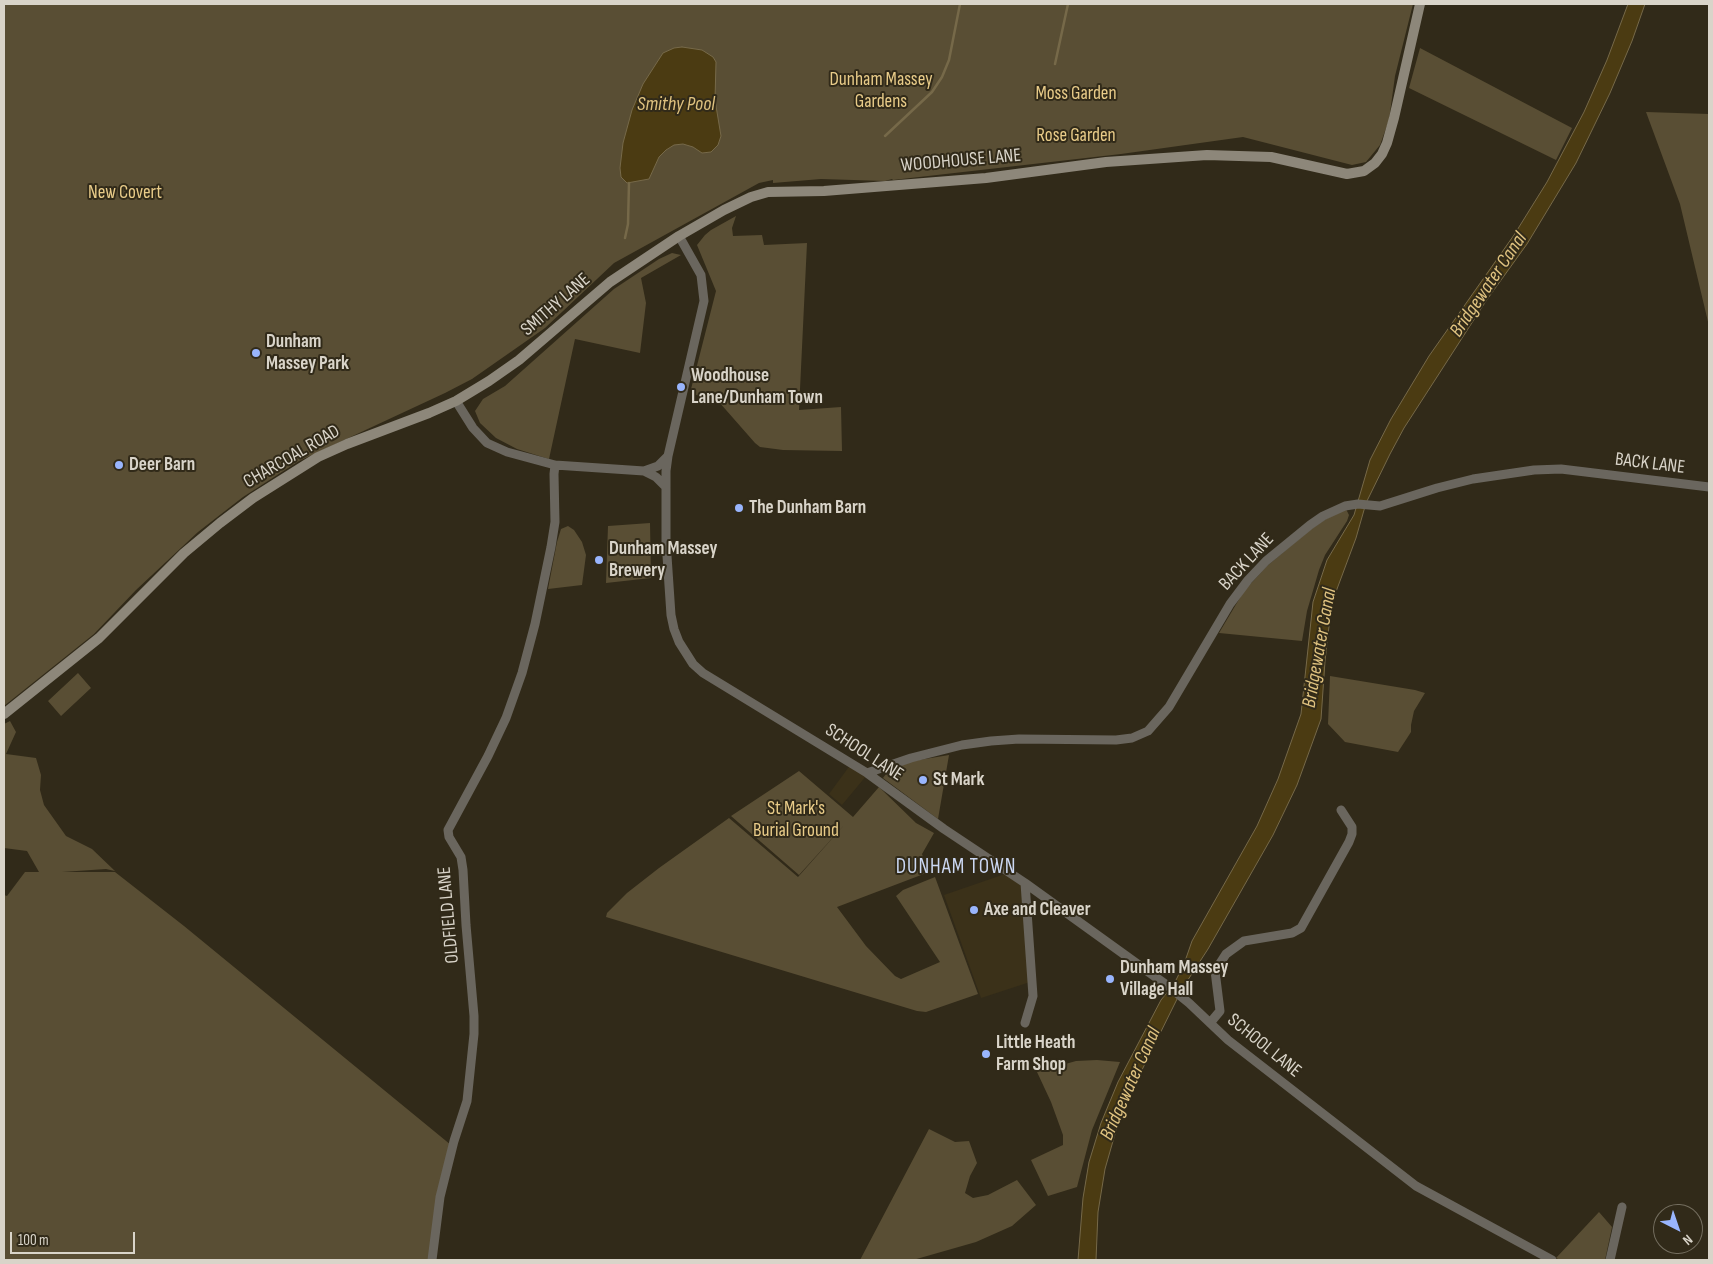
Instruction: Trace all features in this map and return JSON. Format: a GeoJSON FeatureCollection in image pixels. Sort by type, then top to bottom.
{"type":"FeatureCollection","features":[{"type":"Feature","properties":{"kind":"main road","name":"WOODHOUSE LANE"},"geometry":{"type":"LineString","coordinates":[[679,236],[724,210],[768,192],[824,191],[986,178],[1106,162],[1207,155],[1271,157],[1347,174],[1364,171],[1375,163],[1387,143],[1420,4]]}},
{"type":"Feature","properties":{"kind":"main road","name":"SMITHY LANE"},"geometry":{"type":"LineString","coordinates":[[456,401],[519,360],[610,282],[679,236]]}},
{"type":"Feature","properties":{"kind":"main road","name":"CHARCOAL ROAD"},"geometry":{"type":"LineString","coordinates":[[4,714],[99,638],[184,553],[253,498],[318,457],[456,401]]}},
{"type":"Feature","properties":{"kind":"street"},"geometry":{"type":"LineString","coordinates":[[644,471],[658,466],[668,456],[704,301],[701,275],[679,236]]}},
{"type":"Feature","properties":{"kind":"street"},"geometry":{"type":"LineString","coordinates":[[456,401],[473,428],[487,442],[507,452],[556,465],[644,471],[656,477],[666,487]]}},
{"type":"Feature","properties":{"kind":"street","name":"SCHOOL LANE"},"geometry":{"type":"LineString","coordinates":[[668,456],[666,541],[671,615],[674,629],[685,653],[693,664],[703,673],[867,772],[944,829],[1025,883],[1168,986],[1228,1040],[1416,1186],[1552,1260]]}},
{"type":"Feature","properties":{"kind":"street","name":"OLDFIELD LANE"},"geometry":{"type":"LineString","coordinates":[[432,1260],[440,1197],[454,1141],[467,1101],[474,1034],[463,870],[461,857],[448,830],[506,718],[522,673],[552,547],[555,522],[554,474],[556,465]]}},
{"type":"Feature","properties":{"kind":"street","name":"BACK LANE"},"geometry":{"type":"LineString","coordinates":[[867,772],[911,758],[972,744],[1019,739],[1116,740],[1132,738],[1148,731],[1169,707],[1230,604],[1248,580],[1266,560],[1310,525],[1336,508],[1354,504],[1375,506],[1473,479],[1534,470],[1561,469],[1709,487]]}},
{"type":"Feature","properties":{"kind":"street"},"geometry":{"type":"LineString","coordinates":[[1210,1023],[1220,1011],[1215,971],[1226,954],[1244,940],[1292,933],[1301,928],[1352,834],[1352,827],[1341,810]]}},
{"type":"Feature","properties":{"kind":"street"},"geometry":{"type":"LineString","coordinates":[[1025,883],[1033,996],[1025,1023]]}},
{"type":"Feature","properties":{"kind":"street"},"geometry":{"type":"LineString","coordinates":[[1610,1260],[1622,1208]]}},
{"type":"Feature","properties":{"kind":"shaded area"},"geometry":{"type":"Polygon","coordinates":[[[851,764],[867,775],[842,805],[829,794],[851,764]]]}},
{"type":"Feature","properties":{"kind":"shaded area"},"geometry":{"type":"Polygon","coordinates":[[[1005,874],[1023,886],[1030,982],[981,998],[944,895],[1005,874]]]}},
{"type":"Feature","properties":{"kind":"green space","name":"Dunham Massey Park"},"geometry":{"type":"Polygon","coordinates":[[[4,4],[1413,4],[1395,76],[1389,120],[1380,145],[1366,162],[1352,165],[1243,137],[1121,154],[885,181],[821,179],[773,183],[773,180],[759,183],[614,263],[545,328],[472,379],[299,461],[243,497],[198,532],[136,590],[94,634],[4,706],[4,4]]]}},
{"type":"Feature","properties":{"kind":"green space"},"geometry":{"type":"Polygon","coordinates":[[[1420,48],[1572,128],[1556,160],[1409,88],[1420,48]]]}},
{"type":"Feature","properties":{"kind":"green space"},"geometry":{"type":"Polygon","coordinates":[[[1646,112],[1709,114],[1709,326],[1680,204],[1646,112]]]}},
{"type":"Feature","properties":{"kind":"green space"},"geometry":{"type":"Polygon","coordinates":[[[736,216],[732,228],[733,236],[762,235],[764,245],[807,243],[799,410],[841,407],[842,451],[783,450],[760,447],[719,402],[690,393],[716,291],[697,245],[711,230],[736,216]]]}},
{"type":"Feature","properties":{"kind":"green space"},"geometry":{"type":"Polygon","coordinates":[[[672,253],[681,255],[641,278],[646,303],[640,353],[575,339],[549,459],[517,449],[496,438],[480,423],[475,411],[483,399],[505,386],[614,289],[659,259],[672,253]]]}},
{"type":"Feature","properties":{"kind":"green space"},"geometry":{"type":"Polygon","coordinates":[[[1346,509],[1349,515],[1347,521],[1325,555],[1319,570],[1307,611],[1302,641],[1219,633],[1244,591],[1267,566],[1310,530],[1346,509]]]}},
{"type":"Feature","properties":{"kind":"green space"},"geometry":{"type":"Polygon","coordinates":[[[650,523],[651,578],[606,583],[608,526],[650,523]]]}},
{"type":"Feature","properties":{"kind":"green space"},"geometry":{"type":"Polygon","coordinates":[[[568,526],[574,530],[582,542],[586,555],[582,585],[548,589],[561,529],[568,526]]]}},
{"type":"Feature","properties":{"kind":"green space"},"geometry":{"type":"Polygon","coordinates":[[[78,673],[91,688],[61,716],[48,701],[78,673]]]}},
{"type":"Feature","properties":{"kind":"green space"},"geometry":{"type":"Polygon","coordinates":[[[1330,676],[1425,693],[1414,711],[1411,732],[1398,752],[1345,742],[1328,724],[1330,676]]]}},
{"type":"Feature","properties":{"kind":"green space"},"geometry":{"type":"Polygon","coordinates":[[[10,721],[16,732],[6,754],[36,758],[41,775],[40,790],[44,805],[66,836],[92,849],[115,871],[106,869],[62,872],[115,872],[184,926],[451,1145],[429,1260],[4,1260],[4,895],[7,896],[25,872],[39,872],[27,851],[4,848],[4,724],[10,721]]]}},
{"type":"Feature","properties":{"kind":"green space"},"geometry":{"type":"Polygon","coordinates":[[[949,755],[938,819],[883,778],[889,770],[913,761],[949,755]]]}},
{"type":"Feature","properties":{"kind":"green space","name":"St Mark's Burial Ground"},"geometry":{"type":"Polygon","coordinates":[[[799,771],[853,817],[879,787],[916,823],[934,833],[922,854],[929,872],[837,907],[866,946],[895,976],[901,979],[940,962],[896,896],[903,890],[935,877],[978,994],[926,1012],[917,1011],[606,917],[607,913],[627,893],[729,818],[798,877],[846,823],[799,875],[731,816],[799,771]]]}},
{"type":"Feature","properties":{"kind":"green space"},"geometry":{"type":"Polygon","coordinates":[[[1076,1061],[1120,1062],[1092,1130],[1077,1187],[1048,1196],[1031,1160],[1063,1145],[1063,1135],[1037,1072],[1076,1061]]]}},
{"type":"Feature","properties":{"kind":"green space"},"geometry":{"type":"Polygon","coordinates":[[[929,1129],[955,1142],[969,1141],[977,1163],[970,1176],[965,1193],[973,1198],[988,1195],[1017,1180],[1036,1205],[1012,1226],[976,1242],[913,1260],[860,1260],[929,1129]]]}},
{"type":"Feature","properties":{"kind":"green space"},"geometry":{"type":"Polygon","coordinates":[[[1599,1212],[1612,1227],[1605,1260],[1560,1260],[1556,1258],[1599,1212]]]}},
{"type":"Feature","properties":{"kind":"water","name":"Bridgewater Canal"},"geometry":{"type":"Polygon","coordinates":[[[1628,4],[1645,4],[1610,93],[1576,163],[1527,244],[1486,301],[1404,428],[1366,503],[1331,609],[1321,719],[1297,785],[1273,835],[1208,949],[1182,989],[1135,1084],[1117,1127],[1105,1169],[1098,1212],[1096,1260],[1078,1260],[1083,1198],[1089,1162],[1101,1123],[1118,1082],[1161,1000],[1174,984],[1184,964],[1192,941],[1257,826],[1278,779],[1301,714],[1313,602],[1327,560],[1354,515],[1370,460],[1391,419],[1429,356],[1514,235],[1547,182],[1584,112],[1607,60],[1628,4]]]}},
{"type":"Feature","properties":{"kind":"water","name":"Smithy Pool"},"geometry":{"type":"Polygon","coordinates":[[[682,47],[702,50],[713,57],[716,62],[715,100],[721,136],[718,145],[711,152],[702,153],[693,147],[683,144],[674,145],[659,157],[649,179],[627,183],[621,177],[620,168],[623,143],[632,110],[643,84],[663,53],[682,47]]]}},
{"type":"Feature","properties":{"kind":"waterway"},"geometry":{"type":"LineString","coordinates":[[885,136],[932,92],[942,77],[949,60],[960,4]]}},
{"type":"Feature","properties":{"kind":"waterway"},"geometry":{"type":"LineString","coordinates":[[1055,64],[1068,4]]}},
{"type":"Feature","properties":{"kind":"waterway"},"geometry":{"type":"LineString","coordinates":[[625,238],[628,224],[629,183]]}},
{"type":"Feature","properties":{"kind":"place","name":"Dunham Massey Park"},"geometry":{"type":"Point","coordinates":[256,353]}},
{"type":"Feature","properties":{"kind":"place","name":"Woodhouse Lane/Dunham Town"},"geometry":{"type":"Point","coordinates":[681,387]}},
{"type":"Feature","properties":{"kind":"place","name":"Deer Barn"},"geometry":{"type":"Point","coordinates":[119,465]}},
{"type":"Feature","properties":{"kind":"place","name":"The Dunham Barn"},"geometry":{"type":"Point","coordinates":[739,508]}},
{"type":"Feature","properties":{"kind":"place","name":"Dunham Massey Brewery"},"geometry":{"type":"Point","coordinates":[599,560]}},
{"type":"Feature","properties":{"kind":"place","name":"St Mark"},"geometry":{"type":"Point","coordinates":[923,780]}},
{"type":"Feature","properties":{"kind":"place","name":"Axe and Cleaver"},"geometry":{"type":"Point","coordinates":[974,910]}},
{"type":"Feature","properties":{"kind":"place","name":"Dunham Massey Village Hall"},"geometry":{"type":"Point","coordinates":[1110,979]}},
{"type":"Feature","properties":{"kind":"place","name":"Little Heath Farm Shop"},"geometry":{"type":"Point","coordinates":[986,1054]}},
{"type":"Feature","properties":{"kind":"district","name":"DUNHAM TOWN"},"geometry":{"type":"Point","coordinates":[956,868]}},
{"type":"Feature","properties":{"kind":"park label","name":"Dunham Massey Gardens"},"geometry":{"type":"Point","coordinates":[881,91]}},
{"type":"Feature","properties":{"kind":"park label","name":"Moss Garden"},"geometry":{"type":"Point","coordinates":[1076,94]}},
{"type":"Feature","properties":{"kind":"park label","name":"Rose Garden"},"geometry":{"type":"Point","coordinates":[1076,136]}},
{"type":"Feature","properties":{"kind":"park label","name":"New Covert"},"geometry":{"type":"Point","coordinates":[125,193]}}]}
